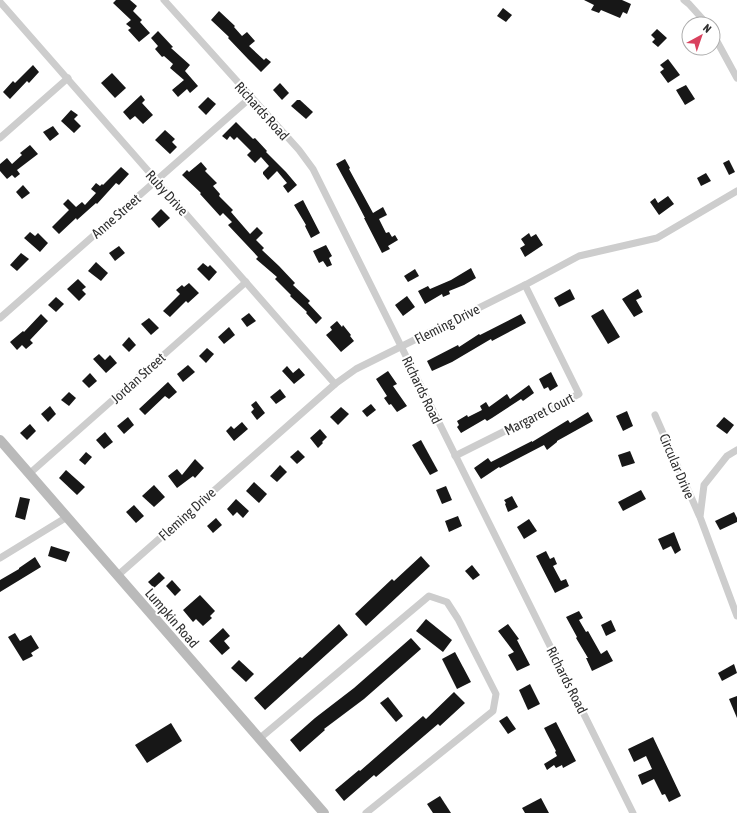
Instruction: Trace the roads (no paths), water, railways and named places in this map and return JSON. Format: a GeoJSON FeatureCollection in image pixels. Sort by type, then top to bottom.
{"type":"FeatureCollection","features":[{"type":"Feature","properties":{"kind":"main road","name":"Lumpkin Road"},"geometry":{"type":"LineString","coordinates":[[0,440],[324,813]]}},
{"type":"Feature","properties":{"kind":"street","name":"Richards Road"},"geometry":{"type":"LineString","coordinates":[[164,0],[250,98],[299,150],[314,170],[633,813]]}},
{"type":"Feature","properties":{"kind":"street"},"geometry":{"type":"LineString","coordinates":[[684,0],[700,16]]}},
{"type":"Feature","properties":{"kind":"street","name":"Ruby Drive"},"geometry":{"type":"LineString","coordinates":[[0,2],[335,384]]}},
{"type":"Feature","properties":{"kind":"street"},"geometry":{"type":"LineString","coordinates":[[721,49],[737,78]]}},
{"type":"Feature","properties":{"kind":"street"},"geometry":{"type":"LineString","coordinates":[[0,138],[68,78]]}},
{"type":"Feature","properties":{"kind":"street","name":"Anne Street"},"geometry":{"type":"LineString","coordinates":[[0,318],[250,98]]}},
{"type":"Feature","properties":{"kind":"street","name":"Fleming Drive"},"geometry":{"type":"LineString","coordinates":[[117,576],[335,384],[356,369],[525,285],[579,256],[656,238],[737,191]]}},
{"type":"Feature","properties":{"kind":"street","name":"Jordan Street"},"geometry":{"type":"LineString","coordinates":[[30,474],[246,282]]}},
{"type":"Feature","properties":{"kind":"street","name":"Margaret Court"},"geometry":{"type":"LineString","coordinates":[[455,456],[579,394],[525,285]]}},
{"type":"Feature","properties":{"kind":"street","name":"Circular Drive"},"geometry":{"type":"LineString","coordinates":[[655,415],[700,517],[737,616]]}},
{"type":"Feature","properties":{"kind":"street","name":"Circular Drive"},"geometry":{"type":"LineString","coordinates":[[700,517],[704,485],[727,456],[737,450]]}},
{"type":"Feature","properties":{"kind":"street"},"geometry":{"type":"LineString","coordinates":[[0,558],[67,517]]}},
{"type":"Feature","properties":{"kind":"street"},"geometry":{"type":"LineString","coordinates":[[259,739],[430,596],[447,602],[458,619],[496,694],[493,711],[366,813]]}}]}
